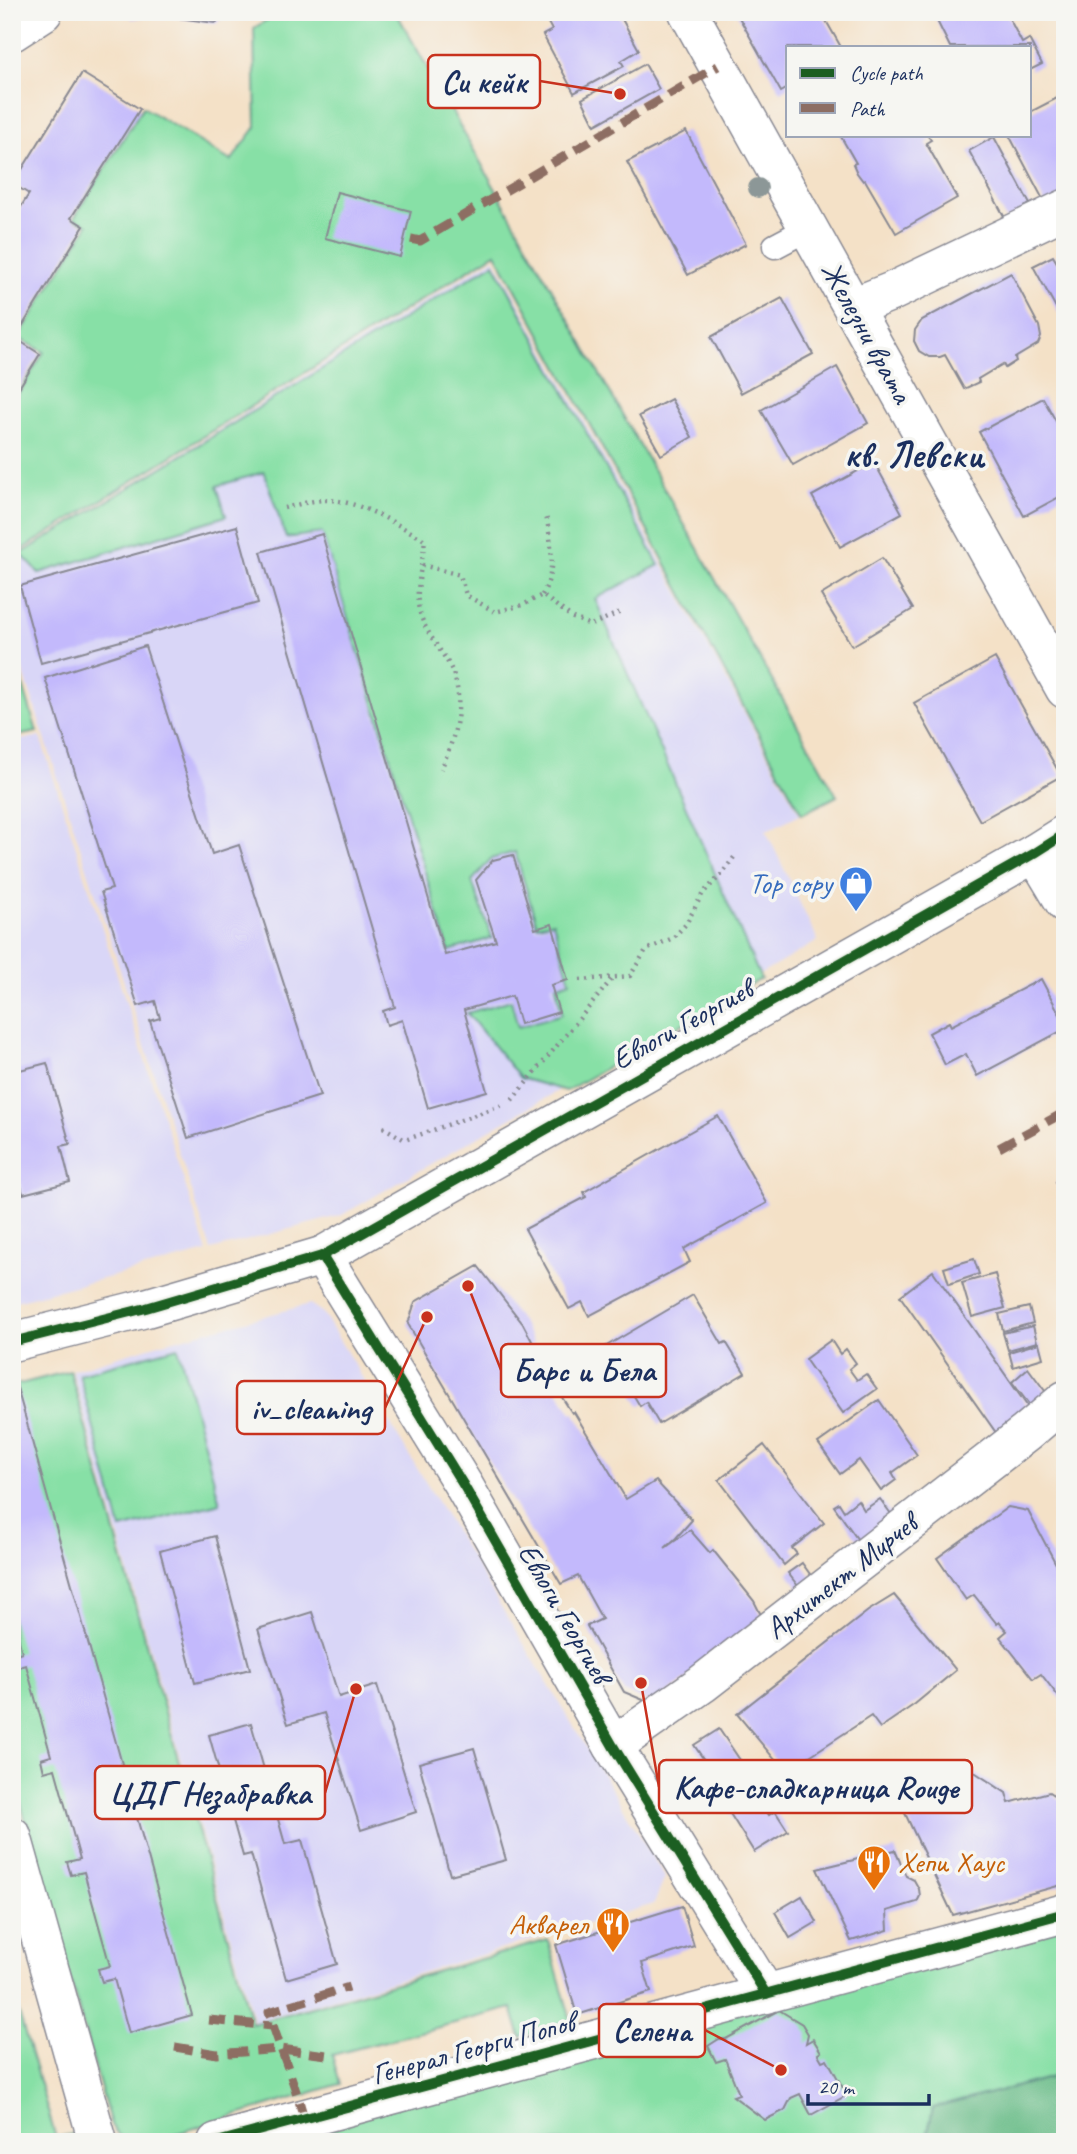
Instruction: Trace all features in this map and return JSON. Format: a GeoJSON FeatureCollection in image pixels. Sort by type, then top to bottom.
{"type":"FeatureCollection","features":[{"type":"Feature","properties":{"kind":"street"},"geometry":{"type":"LineString","coordinates":[[12,32],[43,12]]}},
{"type":"Feature","properties":{"kind":"street","name":"Железни врата"},"geometry":{"type":"LineString","coordinates":[[688,12],[1065,690]]}},
{"type":"Feature","properties":{"kind":"street"},"geometry":{"type":"LineString","coordinates":[[853,307],[893,291],[1065,209]]}},
{"type":"Feature","properties":{"kind":"street"},"geometry":{"type":"LineString","coordinates":[[1050,843],[1065,903]]}},
{"type":"Feature","properties":{"kind":"street","name":"Евлоги Георгиев"},"geometry":{"type":"LineString","coordinates":[[12,1342],[146,1308],[322,1256],[1050,843]]}},
{"type":"Feature","properties":{"kind":"street","name":"Евлоги Георгиев"},"geometry":{"type":"LineString","coordinates":[[322,1256],[464,1486],[613,1746],[765,1994]]}},
{"type":"Feature","properties":{"kind":"street","name":"Архитект Мирчев"},"geometry":{"type":"LineString","coordinates":[[613,1746],[702,1684],[1065,1400]]}},
{"type":"Feature","properties":{"kind":"street"},"geometry":{"type":"LineString","coordinates":[[12,1836],[97,2142]]}},
{"type":"Feature","properties":{"kind":"street","name":"Генерал Георги Попов"},"geometry":{"type":"LineString","coordinates":[[217,2142],[1065,1913]]}},
{"type":"Feature","properties":{"kind":"lane"},"geometry":{"type":"LineString","coordinates":[[775,247],[809,228]]}},
{"type":"Feature","properties":{"kind":"path"},"geometry":{"type":"LineString","coordinates":[[284,508],[321,500],[340,501],[380,516],[425,540],[418,604],[428,634],[449,664],[457,684],[458,707],[453,743],[441,769]]}},
{"type":"Feature","properties":{"kind":"path"},"geometry":{"type":"LineString","coordinates":[[422,565],[460,575],[466,595],[495,612],[523,605],[542,595],[550,583],[552,555],[546,515]]}},
{"type":"Feature","properties":{"kind":"path"},"geometry":{"type":"LineString","coordinates":[[542,595],[573,618],[591,625],[623,611]]}},
{"type":"Feature","properties":{"kind":"path"},"geometry":{"type":"LineString","coordinates":[[580,980],[630,976],[646,950],[673,938],[686,924],[703,893],[735,856]]}},
{"type":"Feature","properties":{"kind":"path"},"geometry":{"type":"LineString","coordinates":[[383,1128],[405,1140],[510,1102],[614,977]]}},
{"type":"Feature","properties":{"kind":"shaded area"},"geometry":{"type":"Polygon","coordinates":[[[494,258],[800,814],[766,831],[818,941],[342,1215],[211,1250],[12,637],[12,559],[494,258]]]}},
{"type":"Feature","properties":{"kind":"shaded area"},"geometry":{"type":"Polygon","coordinates":[[[40,736],[207,1252],[12,1302],[12,742],[40,736]]]}},
{"type":"Feature","properties":{"kind":"shaded area"},"geometry":{"type":"Polygon","coordinates":[[[310,1304],[323,1313],[665,1877],[654,1904],[254,2022],[72,1370],[310,1304]]]}},
{"type":"Feature","properties":{"kind":"green space"},"geometry":{"type":"Polygon","coordinates":[[[280,12],[396,12],[837,796],[802,814],[496,253],[12,556],[12,404],[44,352],[18,338],[88,225],[74,218],[143,107],[231,161],[256,127],[254,28],[280,12]]]}},
{"type":"Feature","properties":{"kind":"green space"},"geometry":{"type":"Polygon","coordinates":[[[494,263],[659,565],[595,599],[761,979],[566,1091],[520,1078],[467,1013],[511,1000],[518,1027],[562,1014],[556,986],[570,981],[553,922],[537,925],[515,852],[491,859],[472,881],[492,938],[449,951],[322,533],[286,538],[264,472],[217,486],[226,516],[39,573],[21,554],[494,263]]]}},
{"type":"Feature","properties":{"kind":"green space"},"geometry":{"type":"Polygon","coordinates":[[[12,649],[37,732],[12,737],[12,649]]]}},
{"type":"Feature","properties":{"kind":"green space"},"geometry":{"type":"Polygon","coordinates":[[[178,1347],[220,1503],[121,1529],[79,1374],[178,1347]]]}},
{"type":"Feature","properties":{"kind":"green space"},"geometry":{"type":"Polygon","coordinates":[[[70,1371],[252,2024],[548,1940],[571,2020],[521,2037],[512,2008],[332,2055],[340,2084],[149,2142],[127,2141],[115,2131],[111,2125],[12,1772],[12,1386],[70,1371]]]}},
{"type":"Feature","properties":{"kind":"green space"},"geometry":{"type":"Polygon","coordinates":[[[1065,1913],[1065,2074],[933,2108],[926,2142],[217,2142],[1065,1913]]]}},
{"type":"Feature","properties":{"kind":"green space"},"geometry":{"type":"Polygon","coordinates":[[[12,1990],[56,2138],[79,2132],[81,2142],[12,2142],[12,1990]]]}},
{"type":"Feature","properties":{"kind":"green space"},"geometry":{"type":"Polygon","coordinates":[[[1065,2074],[1065,2142],[926,2142],[933,2108],[1065,2074]]]}},
{"type":"Feature","properties":{"kind":"building"},"geometry":{"type":"Polygon","coordinates":[[[128,12],[233,12],[215,23],[157,15],[132,19],[128,12]]]}},
{"type":"Feature","properties":{"kind":"building"},"geometry":{"type":"Polygon","coordinates":[[[542,12],[618,12],[639,50],[621,61],[624,66],[574,93],[543,35],[552,30],[542,12]]]}},
{"type":"Feature","properties":{"kind":"building"},"geometry":{"type":"Polygon","coordinates":[[[736,12],[821,12],[840,46],[786,46],[786,89],[781,92],[736,12]]]}},
{"type":"Feature","properties":{"kind":"building"},"geometry":{"type":"Polygon","coordinates":[[[948,12],[1006,12],[1022,43],[1029,39],[1042,64],[1032,69],[1032,46],[950,46],[936,19],[948,12]]]}},
{"type":"Feature","properties":{"kind":"building"},"geometry":{"type":"Polygon","coordinates":[[[645,64],[659,89],[595,125],[582,99],[645,64]]]}},
{"type":"Feature","properties":{"kind":"building"},"geometry":{"type":"Polygon","coordinates":[[[82,73],[140,109],[71,218],[84,226],[15,338],[40,354],[12,399],[12,221],[29,194],[13,184],[82,73]]]}},
{"type":"Feature","properties":{"kind":"building"},"geometry":{"type":"Polygon","coordinates":[[[1065,94],[1065,198],[1047,207],[1010,136],[1032,136],[1032,111],[1065,94]]]}},
{"type":"Feature","properties":{"kind":"building"},"geometry":{"type":"Polygon","coordinates":[[[686,131],[746,244],[688,275],[627,162],[686,131]]]}},
{"type":"Feature","properties":{"kind":"building"},"geometry":{"type":"Polygon","coordinates":[[[841,136],[928,136],[931,140],[926,143],[957,198],[896,233],[865,180],[857,173],[853,164],[856,163],[841,136]]]}},
{"type":"Feature","properties":{"kind":"building"},"geometry":{"type":"Polygon","coordinates":[[[994,137],[1031,206],[1006,220],[969,151],[994,137]]]}},
{"type":"Feature","properties":{"kind":"building"},"geometry":{"type":"Polygon","coordinates":[[[337,192],[411,211],[400,257],[325,238],[337,192]]]}},
{"type":"Feature","properties":{"kind":"building"},"geometry":{"type":"Polygon","coordinates":[[[1053,256],[1065,276],[1065,324],[1033,266],[1053,256]]]}},
{"type":"Feature","properties":{"kind":"building"},"geometry":{"type":"Polygon","coordinates":[[[1011,273],[1039,326],[1041,337],[1038,344],[1015,358],[1016,361],[1005,368],[1003,364],[978,379],[979,382],[964,389],[945,355],[929,357],[919,351],[914,341],[915,330],[922,320],[1011,273]]]}},
{"type":"Feature","properties":{"kind":"building"},"geometry":{"type":"Polygon","coordinates":[[[782,298],[813,354],[741,393],[711,337],[782,298]]]}},
{"type":"Feature","properties":{"kind":"building"},"geometry":{"type":"Polygon","coordinates":[[[837,367],[868,423],[793,465],[761,410],[837,367]]]}},
{"type":"Feature","properties":{"kind":"building"},"geometry":{"type":"Polygon","coordinates":[[[1043,398],[1058,425],[1065,421],[1065,494],[1024,516],[979,432],[1043,398]]]}},
{"type":"Feature","properties":{"kind":"building"},"geometry":{"type":"Polygon","coordinates":[[[671,399],[692,437],[661,455],[639,416],[671,399]]]}},
{"type":"Feature","properties":{"kind":"building"},"geometry":{"type":"Polygon","coordinates":[[[874,462],[902,513],[840,547],[812,496],[874,462]]]}},
{"type":"Feature","properties":{"kind":"building"},"geometry":{"type":"Polygon","coordinates":[[[237,526],[258,603],[41,663],[20,586],[237,526]]]}},
{"type":"Feature","properties":{"kind":"building"},"geometry":{"type":"Polygon","coordinates":[[[322,534],[445,955],[496,941],[476,880],[493,860],[513,855],[535,929],[552,924],[568,980],[551,985],[559,1012],[520,1024],[512,996],[464,1010],[487,1091],[428,1108],[402,1020],[387,1025],[383,1011],[395,1007],[261,552],[322,534]]]}},
{"type":"Feature","properties":{"kind":"building"},"geometry":{"type":"Polygon","coordinates":[[[882,558],[913,609],[852,646],[821,595],[882,558]]]}},
{"type":"Feature","properties":{"kind":"building"},"geometry":{"type":"Polygon","coordinates":[[[145,646],[212,854],[239,845],[320,1096],[188,1138],[150,1021],[160,1018],[155,1001],[138,1006],[101,892],[112,889],[45,678],[145,646]]]}},
{"type":"Feature","properties":{"kind":"building"},"geometry":{"type":"Polygon","coordinates":[[[995,658],[1061,776],[980,821],[914,703],[995,658]]]}},
{"type":"Feature","properties":{"kind":"building"},"geometry":{"type":"Polygon","coordinates":[[[1041,979],[1065,1024],[1065,1029],[977,1076],[966,1054],[945,1065],[929,1033],[949,1022],[951,1026],[1041,979]]]}},
{"type":"Feature","properties":{"kind":"building"},"geometry":{"type":"Polygon","coordinates":[[[47,1063],[70,1144],[61,1146],[70,1182],[23,1194],[12,1150],[12,1072],[47,1063]]]}},
{"type":"Feature","properties":{"kind":"building"},"geometry":{"type":"Polygon","coordinates":[[[718,1116],[767,1203],[684,1249],[690,1262],[589,1316],[582,1302],[569,1309],[525,1229],[586,1197],[584,1192],[718,1116]]]}},
{"type":"Feature","properties":{"kind":"building"},"geometry":{"type":"Polygon","coordinates":[[[1065,1177],[1065,1198],[1056,1182],[1065,1177]]]}},
{"type":"Feature","properties":{"kind":"building"},"geometry":{"type":"Polygon","coordinates":[[[974,1259],[979,1274],[949,1284],[944,1268],[974,1259]]]}},
{"type":"Feature","properties":{"kind":"building"},"geometry":{"type":"Polygon","coordinates":[[[478,1266],[523,1324],[533,1343],[529,1346],[572,1413],[574,1412],[626,1499],[656,1481],[692,1520],[665,1548],[690,1530],[710,1553],[713,1550],[754,1601],[764,1621],[653,1704],[624,1692],[587,1626],[602,1619],[578,1576],[561,1584],[408,1324],[415,1302],[478,1266]]]}},
{"type":"Feature","properties":{"kind":"building"},"geometry":{"type":"Polygon","coordinates":[[[933,1271],[1030,1410],[997,1434],[900,1296],[933,1271]]]}},
{"type":"Feature","properties":{"kind":"building"},"geometry":{"type":"Polygon","coordinates":[[[995,1274],[1005,1308],[972,1317],[962,1283],[995,1274]]]}},
{"type":"Feature","properties":{"kind":"building"},"geometry":{"type":"Polygon","coordinates":[[[693,1295],[722,1344],[726,1342],[745,1373],[659,1424],[646,1402],[640,1406],[621,1374],[614,1378],[598,1351],[693,1295]]]}},
{"type":"Feature","properties":{"kind":"building"},"geometry":{"type":"Polygon","coordinates":[[[1029,1307],[1033,1323],[1003,1331],[999,1314],[1029,1307]]]}},
{"type":"Feature","properties":{"kind":"building"},"geometry":{"type":"Polygon","coordinates":[[[1033,1326],[1037,1342],[1008,1350],[1003,1333],[1033,1326]]]}},
{"type":"Feature","properties":{"kind":"building"},"geometry":{"type":"Polygon","coordinates":[[[831,1340],[840,1354],[846,1349],[856,1363],[849,1369],[857,1380],[866,1374],[877,1389],[843,1413],[805,1359],[831,1340]]]}},
{"type":"Feature","properties":{"kind":"building"},"geometry":{"type":"Polygon","coordinates":[[[1039,1343],[1043,1358],[1013,1367],[1009,1352],[1039,1343]]]}},
{"type":"Feature","properties":{"kind":"building"},"geometry":{"type":"Polygon","coordinates":[[[1028,1368],[1051,1399],[1035,1412],[1012,1382],[1028,1368]]]}},
{"type":"Feature","properties":{"kind":"building"},"geometry":{"type":"Polygon","coordinates":[[[16,1384],[192,2015],[129,2033],[114,1979],[102,1982],[98,1969],[110,1966],[84,1872],[71,1875],[67,1862],[80,1859],[55,1769],[44,1772],[41,1759],[51,1756],[26,1665],[14,1668],[12,1660],[12,1655],[22,1652],[12,1616],[12,1386],[16,1384]]]}},
{"type":"Feature","properties":{"kind":"building"},"geometry":{"type":"Polygon","coordinates":[[[879,1400],[917,1455],[892,1473],[896,1480],[881,1491],[859,1460],[840,1474],[818,1443],[879,1400]]]}},
{"type":"Feature","properties":{"kind":"building"},"geometry":{"type":"Polygon","coordinates":[[[764,1445],[824,1523],[792,1548],[797,1554],[784,1565],[719,1480],[764,1445]]]}},
{"type":"Feature","properties":{"kind":"building"},"geometry":{"type":"Polygon","coordinates":[[[880,1499],[900,1526],[865,1550],[834,1506],[839,1503],[844,1511],[858,1500],[864,1510],[880,1499]]]}},
{"type":"Feature","properties":{"kind":"building"},"geometry":{"type":"Polygon","coordinates":[[[1008,1507],[1028,1511],[1065,1581],[1065,1705],[1041,1674],[1033,1679],[1000,1637],[1007,1631],[999,1622],[997,1624],[974,1595],[966,1600],[937,1558],[1008,1507]]]}},
{"type":"Feature","properties":{"kind":"building"},"geometry":{"type":"Polygon","coordinates":[[[215,1536],[250,1669],[195,1683],[160,1551],[215,1536]]]}},
{"type":"Feature","properties":{"kind":"building"},"geometry":{"type":"Polygon","coordinates":[[[802,1563],[812,1577],[805,1595],[788,1573],[802,1563]]]}},
{"type":"Feature","properties":{"kind":"building"},"geometry":{"type":"Polygon","coordinates":[[[894,1595],[956,1670],[915,1704],[880,1728],[871,1716],[785,1772],[737,1714],[868,1611],[894,1595]]]}},
{"type":"Feature","properties":{"kind":"building"},"geometry":{"type":"Polygon","coordinates":[[[312,1612],[339,1697],[377,1685],[416,1812],[361,1830],[324,1713],[288,1724],[258,1629],[312,1612]]]}},
{"type":"Feature","properties":{"kind":"building"},"geometry":{"type":"Polygon","coordinates":[[[251,1723],[285,1844],[302,1840],[337,1964],[286,1979],[251,1854],[243,1856],[209,1735],[251,1723]]]}},
{"type":"Feature","properties":{"kind":"building"},"geometry":{"type":"Polygon","coordinates":[[[719,1729],[742,1763],[717,1779],[694,1745],[719,1729]]]}},
{"type":"Feature","properties":{"kind":"building"},"geometry":{"type":"Polygon","coordinates":[[[474,1748],[506,1860],[450,1875],[419,1763],[474,1748]]]}},
{"type":"Feature","properties":{"kind":"building"},"geometry":{"type":"Polygon","coordinates":[[[964,1765],[1006,1793],[1009,1803],[1049,1792],[1065,1803],[1065,1884],[953,1915],[903,1809],[964,1765]]]}},
{"type":"Feature","properties":{"kind":"building"},"geometry":{"type":"Polygon","coordinates":[[[746,1779],[769,1815],[775,1811],[788,1831],[754,1852],[719,1796],[746,1779]]]}},
{"type":"Feature","properties":{"kind":"building","name":"Хепи Хаус"},"geometry":{"type":"Polygon","coordinates":[[[895,1850],[906,1876],[914,1880],[920,1896],[917,1902],[887,1911],[888,1930],[851,1941],[817,1869],[895,1850]]]}},
{"type":"Feature","properties":{"kind":"building"},"geometry":{"type":"Polygon","coordinates":[[[802,1896],[817,1922],[790,1938],[775,1912],[802,1896]]]}},
{"type":"Feature","properties":{"kind":"building","name":"Акварел"},"geometry":{"type":"Polygon","coordinates":[[[682,1906],[694,1946],[642,1963],[651,1992],[577,2015],[556,1945],[682,1906]]]}},
{"type":"Feature","properties":{"kind":"building"},"geometry":{"type":"Polygon","coordinates":[[[779,2010],[802,2024],[808,2034],[806,2043],[813,2039],[821,2052],[818,2054],[822,2061],[827,2059],[847,2095],[811,2115],[800,2094],[791,2098],[785,2110],[765,2120],[733,2096],[739,2094],[725,2059],[716,2062],[708,2046],[779,2010]]]}},
{"type":"Feature","properties":{"kind":"marked path"},"geometry":{"type":"LineString","coordinates":[[411,239],[420,241],[718,66]]}},
{"type":"Feature","properties":{"kind":"marked path"},"geometry":{"type":"LineString","coordinates":[[999,1148],[1065,1112]]}},
{"type":"Feature","properties":{"kind":"marked path"},"geometry":{"type":"LineString","coordinates":[[304,2119],[269,2012],[349,1987]]}},
{"type":"Feature","properties":{"kind":"marked path"},"geometry":{"type":"LineString","coordinates":[[209,2020],[272,2026]]}},
{"type":"Feature","properties":{"kind":"marked path"},"geometry":{"type":"LineString","coordinates":[[175,2047],[217,2054],[281,2049],[334,2056]]}},
{"type":"Feature","properties":{"kind":"cycle path"},"geometry":{"type":"LineString","coordinates":[[12,1342],[146,1308],[322,1256],[1065,834]]}},
{"type":"Feature","properties":{"kind":"cycle path"},"geometry":{"type":"LineString","coordinates":[[322,1256],[464,1486],[613,1746],[766,1994]]}},
{"type":"Feature","properties":{"kind":"cycle path"},"geometry":{"type":"LineString","coordinates":[[217,2142],[1065,1913]]}},
{"type":"Feature","properties":{"kind":"place","name":"Си кейк"},"geometry":{"type":"Point","coordinates":[620,94]}},
{"type":"Feature","properties":{"kind":"place","name":"Top copy"},"geometry":{"type":"Point","coordinates":[856,913]}},
{"type":"Feature","properties":{"kind":"place","name":"Барс и Бела"},"geometry":{"type":"Point","coordinates":[468,1286]}},
{"type":"Feature","properties":{"kind":"place","name":"iv_cleaning"},"geometry":{"type":"Point","coordinates":[427,1317]}},
{"type":"Feature","properties":{"kind":"place","name":"Кафе-сладкарница Rouge"},"geometry":{"type":"Point","coordinates":[641,1683]}},
{"type":"Feature","properties":{"kind":"place","name":"ЦДГ Незабравка"},"geometry":{"type":"Point","coordinates":[356,1689]}},
{"type":"Feature","properties":{"kind":"place","name":"Хепи Хаус"},"geometry":{"type":"Point","coordinates":[874,1892]}},
{"type":"Feature","properties":{"kind":"place","name":"Акварел"},"geometry":{"type":"Point","coordinates":[613,1954]}},
{"type":"Feature","properties":{"kind":"place","name":"Селена"},"geometry":{"type":"Point","coordinates":[781,2070]}},
{"type":"Feature","properties":{"kind":"district","name":"кв. Левски"},"geometry":{"type":"Point","coordinates":[914,454]}}]}
